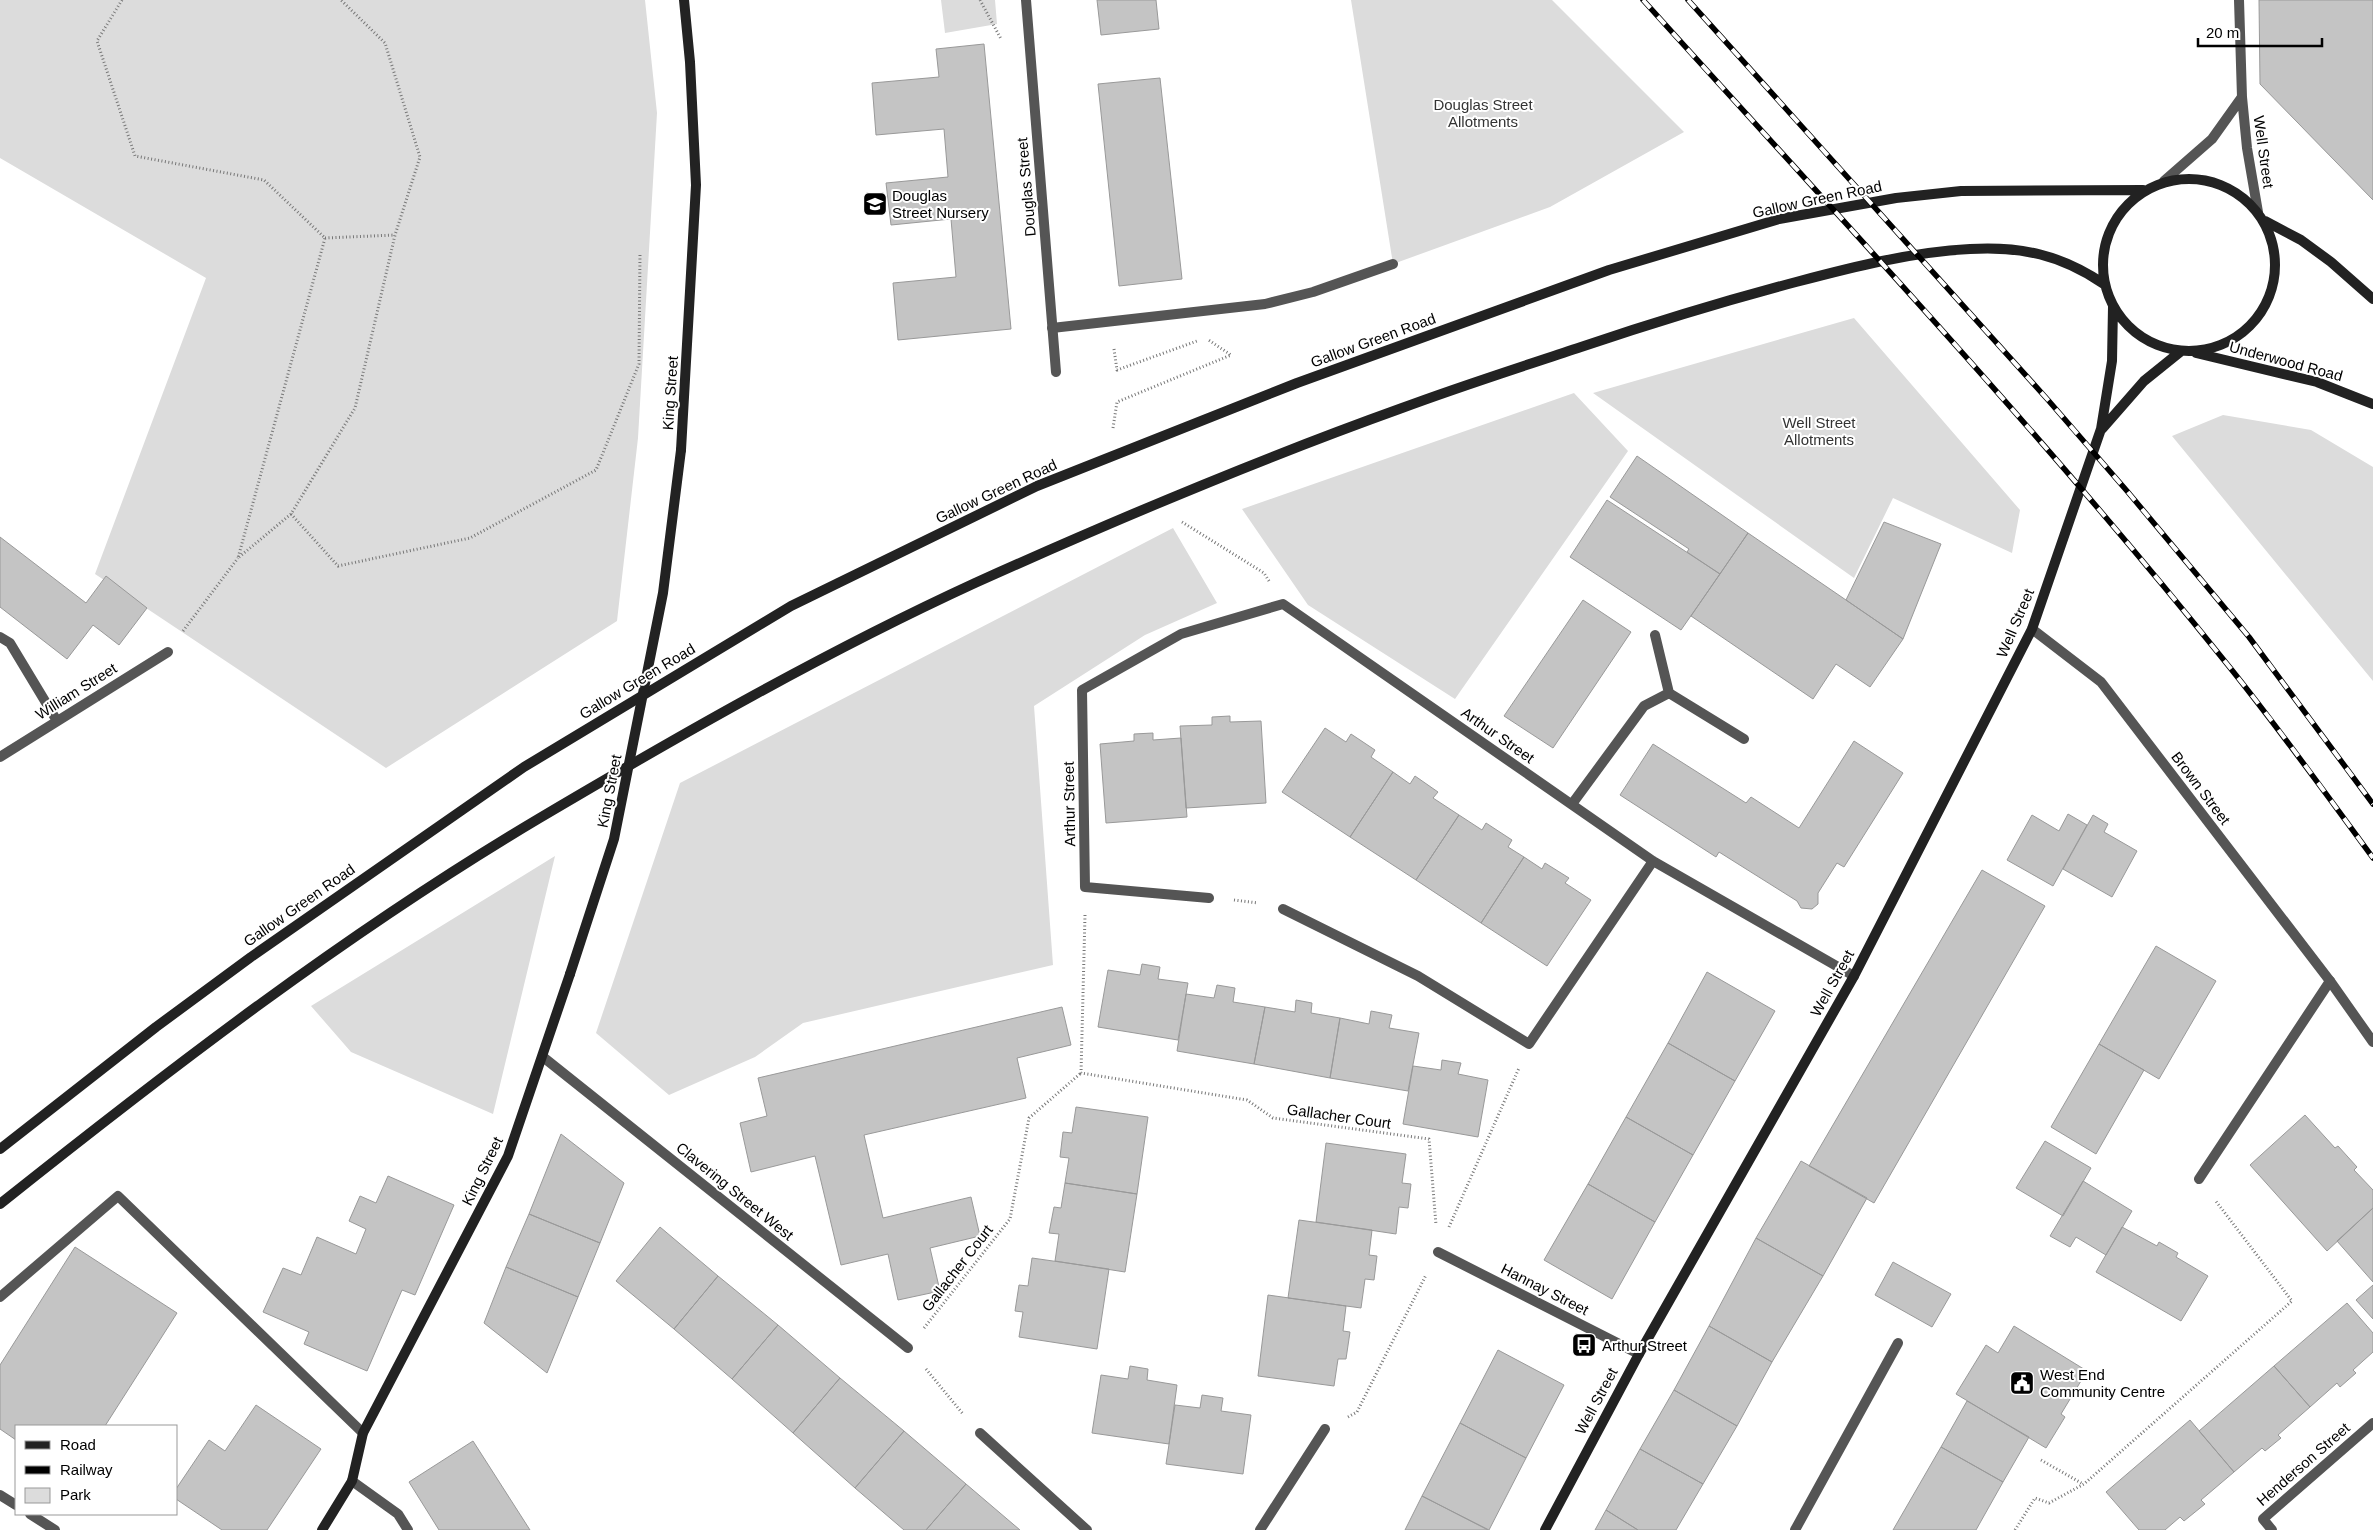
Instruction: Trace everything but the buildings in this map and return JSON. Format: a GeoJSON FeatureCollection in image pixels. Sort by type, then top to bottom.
{"type":"FeatureCollection","features":[{"type":"Feature","properties":{"kind":"main road","name":"King Street"},"geometry":{"type":"LineString","coordinates":[[322,1530],[352,1481],[362,1433],[508,1156],[543,1057],[614,839],[663,593],[681,450],[696,185],[690,62],[684,0]]}},
{"type":"Feature","properties":{"kind":"main road"},"geometry":{"type":"LineString","coordinates":[[2185,178],[2209,180],[2234,190],[2265,221],[2275,252],[2271,294],[2257,319],[2239,336],[2215,348],[2185,352],[2146,340],[2127,326],[2113,306],[2104,284],[2102,261],[2108,232],[2116,217],[2144,190],[2164,181],[2185,178]]}},
{"type":"Feature","properties":{"kind":"main road","name":"Gallow Green Road"},"geometry":{"type":"LineString","coordinates":[[0,1149],[156,1027],[251,956],[524,767],[791,606],[1037,486],[1297,383],[1609,270],[1779,219],[1896,198],[1961,191],[2144,190]]}},
{"type":"Feature","properties":{"kind":"main road"},"geometry":{"type":"LineString","coordinates":[[2265,221],[2301,240],[2331,262],[2373,299]]}},
{"type":"Feature","properties":{"kind":"main road"},"geometry":{"type":"LineString","coordinates":[[0,1204],[150,1084],[302,974],[427,888],[534,821],[714,717],[827,656],[973,584],[1219,478],[1403,407],[1640,327],[1796,282],[1902,257],[1971,249],[2013,250],[2047,254],[2079,267],[2104,284]]}},
{"type":"Feature","properties":{"kind":"main road","name":"Well Street"},"geometry":{"type":"LineString","coordinates":[[1545,1530],[1639,1354],[1854,976],[2032,629],[2101,429],[2112,361],[2113,306]]}},
{"type":"Feature","properties":{"kind":"main road","name":"Underwood Road"},"geometry":{"type":"LineString","coordinates":[[2185,352],[2317,382],[2373,404]]}},
{"type":"Feature","properties":{"kind":"main road","name":"Well Street"},"geometry":{"type":"LineString","coordinates":[[2101,429],[2144,381],[2185,352]]}},
{"type":"Feature","properties":{"kind":"street","name":"Douglas Street"},"geometry":{"type":"LineString","coordinates":[[1026,0],[1056,372]]}},
{"type":"Feature","properties":{"kind":"street","name":"Well Street"},"geometry":{"type":"LineString","coordinates":[[2239,0],[2242,97],[2247,148],[2258,212]]}},
{"type":"Feature","properties":{"kind":"street","name":"Well Street"},"geometry":{"type":"LineString","coordinates":[[2164,181],[2212,138],[2242,97]]}},
{"type":"Feature","properties":{"kind":"street"},"geometry":{"type":"LineString","coordinates":[[1052,328],[1265,304],[1313,292],[1394,264]]}},
{"type":"Feature","properties":{"kind":"street","name":"Arthur Street"},"geometry":{"type":"LineString","coordinates":[[1085,887],[1082,690],[1181,634],[1283,604],[1653,860],[1854,976]]}},
{"type":"Feature","properties":{"kind":"street","name":"Brown Street"},"geometry":{"type":"LineString","coordinates":[[2032,629],[2101,682],[2330,981],[2373,1042]]}},
{"type":"Feature","properties":{"kind":"street"},"geometry":{"type":"LineString","coordinates":[[1655,635],[1669,693],[1744,739]]}},
{"type":"Feature","properties":{"kind":"street"},"geometry":{"type":"LineString","coordinates":[[0,637],[10,643],[57,720]]}},
{"type":"Feature","properties":{"kind":"street","name":"William Street"},"geometry":{"type":"LineString","coordinates":[[0,757],[168,652]]}},
{"type":"Feature","properties":{"kind":"street"},"geometry":{"type":"LineString","coordinates":[[1572,804],[1644,706],[1669,693]]}},
{"type":"Feature","properties":{"kind":"street"},"geometry":{"type":"LineString","coordinates":[[1282,909],[1418,976],[1529,1044],[1653,860]]}},
{"type":"Feature","properties":{"kind":"street"},"geometry":{"type":"LineString","coordinates":[[1085,887],[1209,898]]}},
{"type":"Feature","properties":{"kind":"street"},"geometry":{"type":"LineString","coordinates":[[2199,1179],[2330,981]]}},
{"type":"Feature","properties":{"kind":"street","name":"Clavering Street West"},"geometry":{"type":"LineString","coordinates":[[543,1057],[908,1348]]}},
{"type":"Feature","properties":{"kind":"street"},"geometry":{"type":"LineString","coordinates":[[0,1297],[118,1196],[362,1433]]}},
{"type":"Feature","properties":{"kind":"street","name":"Hannay Street"},"geometry":{"type":"LineString","coordinates":[[1438,1252],[1639,1354]]}},
{"type":"Feature","properties":{"kind":"street"},"geometry":{"type":"LineString","coordinates":[[1795,1530],[1898,1343]]}},
{"type":"Feature","properties":{"kind":"street","name":"Henderson Street"},"geometry":{"type":"LineString","coordinates":[[2272,1530],[2263,1519],[2373,1423]]}},
{"type":"Feature","properties":{"kind":"street"},"geometry":{"type":"LineString","coordinates":[[1260,1530],[1325,1429]]}},
{"type":"Feature","properties":{"kind":"street"},"geometry":{"type":"LineString","coordinates":[[980,1434],[1087,1530]]}},
{"type":"Feature","properties":{"kind":"street"},"geometry":{"type":"LineString","coordinates":[[352,1481],[398,1514],[408,1530]]}},
{"type":"Feature","properties":{"kind":"street"},"geometry":{"type":"LineString","coordinates":[[0,1495],[15,1504]]}},
{"type":"Feature","properties":{"kind":"street"},"geometry":{"type":"LineString","coordinates":[[32,1515],[55,1530]]}},
{"type":"Feature","properties":{"kind":"path"},"geometry":{"type":"LineString","coordinates":[[122,0],[98,41],[135,156],[264,180],[325,238],[395,235]]}},
{"type":"Feature","properties":{"kind":"path"},"geometry":{"type":"LineString","coordinates":[[168,652],[238,558],[291,514],[355,408],[395,235],[420,158],[385,43],[341,0]]}},
{"type":"Feature","properties":{"kind":"path"},"geometry":{"type":"LineString","coordinates":[[238,558],[325,238]]}},
{"type":"Feature","properties":{"kind":"path"},"geometry":{"type":"LineString","coordinates":[[291,514],[338,566],[470,538],[596,470],[640,364],[640,253]]}},
{"type":"Feature","properties":{"kind":"path"},"geometry":{"type":"LineString","coordinates":[[1109,456],[1117,402],[1232,355],[1205,338],[1117,370],[1111,321]]}},
{"type":"Feature","properties":{"kind":"path"},"geometry":{"type":"LineString","coordinates":[[1180,521],[1264,573],[1283,604]]}},
{"type":"Feature","properties":{"kind":"path"},"geometry":{"type":"LineString","coordinates":[[1081,1073],[1085,887]]}},
{"type":"Feature","properties":{"kind":"path"},"geometry":{"type":"LineString","coordinates":[[1209,898],[1272,904],[1282,909]]}},
{"type":"Feature","properties":{"kind":"path","name":"Gallacher Court"},"geometry":{"type":"LineString","coordinates":[[908,1348],[1010,1219],[1029,1118],[1081,1073],[1247,1100],[1273,1118],[1429,1139],[1438,1252]]}},
{"type":"Feature","properties":{"kind":"path"},"geometry":{"type":"LineString","coordinates":[[2015,1530],[2035,1498],[2049,1503],[2084,1484],[2292,1301],[2199,1179]]}},
{"type":"Feature","properties":{"kind":"path"},"geometry":{"type":"LineString","coordinates":[[908,1348],[980,1434]]}},
{"type":"Feature","properties":{"kind":"path"},"geometry":{"type":"LineString","coordinates":[[2041,1460],[2084,1484]]}},
{"type":"Feature","properties":{"kind":"green space"},"geometry":{"type":"Polygon","coordinates":[[[0,0],[645,0],[657,113],[638,438],[617,621],[386,768],[95,574],[206,278],[0,158],[0,0]]]}},
{"type":"Feature","properties":{"kind":"green space"},"geometry":{"type":"Polygon","coordinates":[[[941,0],[995,0],[997,24],[945,33],[941,0]]]}},
{"type":"Feature","properties":{"kind":"green space","name":"Douglas Street Allotments"},"geometry":{"type":"Polygon","coordinates":[[[1351,0],[1552,0],[1684,132],[1550,207],[1393,264],[1351,0]]]}},
{"type":"Feature","properties":{"kind":"green space","name":"Well Street Allotments"},"geometry":{"type":"Polygon","coordinates":[[[1854,318],[2020,510],[2012,553],[1893,498],[1854,578],[1593,393],[1854,318]]]}},
{"type":"Feature","properties":{"kind":"green space"},"geometry":{"type":"Polygon","coordinates":[[[1574,393],[1628,451],[1455,699],[1308,605],[1242,509],[1574,393]]]}},
{"type":"Feature","properties":{"kind":"green space"},"geometry":{"type":"Polygon","coordinates":[[[2223,415],[2311,430],[2373,467],[2373,681],[2172,436],[2223,415]]]}},
{"type":"Feature","properties":{"kind":"green space"},"geometry":{"type":"Polygon","coordinates":[[[1173,528],[1217,603],[1145,635],[1034,706],[1053,965],[803,1023],[755,1057],[669,1095],[596,1033],[680,783],[1173,528]]]}},
{"type":"Feature","properties":{"kind":"green space"},"geometry":{"type":"Polygon","coordinates":[[[555,856],[493,1114],[351,1052],[311,1006],[555,856]]]}},
{"type":"Feature","properties":{"kind":"railway"},"geometry":{"type":"LineString","coordinates":[[1643,0],[1938,325],[2083,490],[2242,683],[2373,858]]}},
{"type":"Feature","properties":{"kind":"railway"},"geometry":{"type":"LineString","coordinates":[[1688,0],[2048,400],[2127,491],[2249,637],[2373,804]]}},
{"type":"Feature","properties":{"kind":"place","name":"Douglas Street Nursery"},"geometry":{"type":"Point","coordinates":[875,204]}},
{"type":"Feature","properties":{"kind":"place","name":"Arthur Street"},"geometry":{"type":"Point","coordinates":[1584,1345]}},
{"type":"Feature","properties":{"kind":"place","name":"West End Community Centre"},"geometry":{"type":"Point","coordinates":[2022,1383]}}]}
